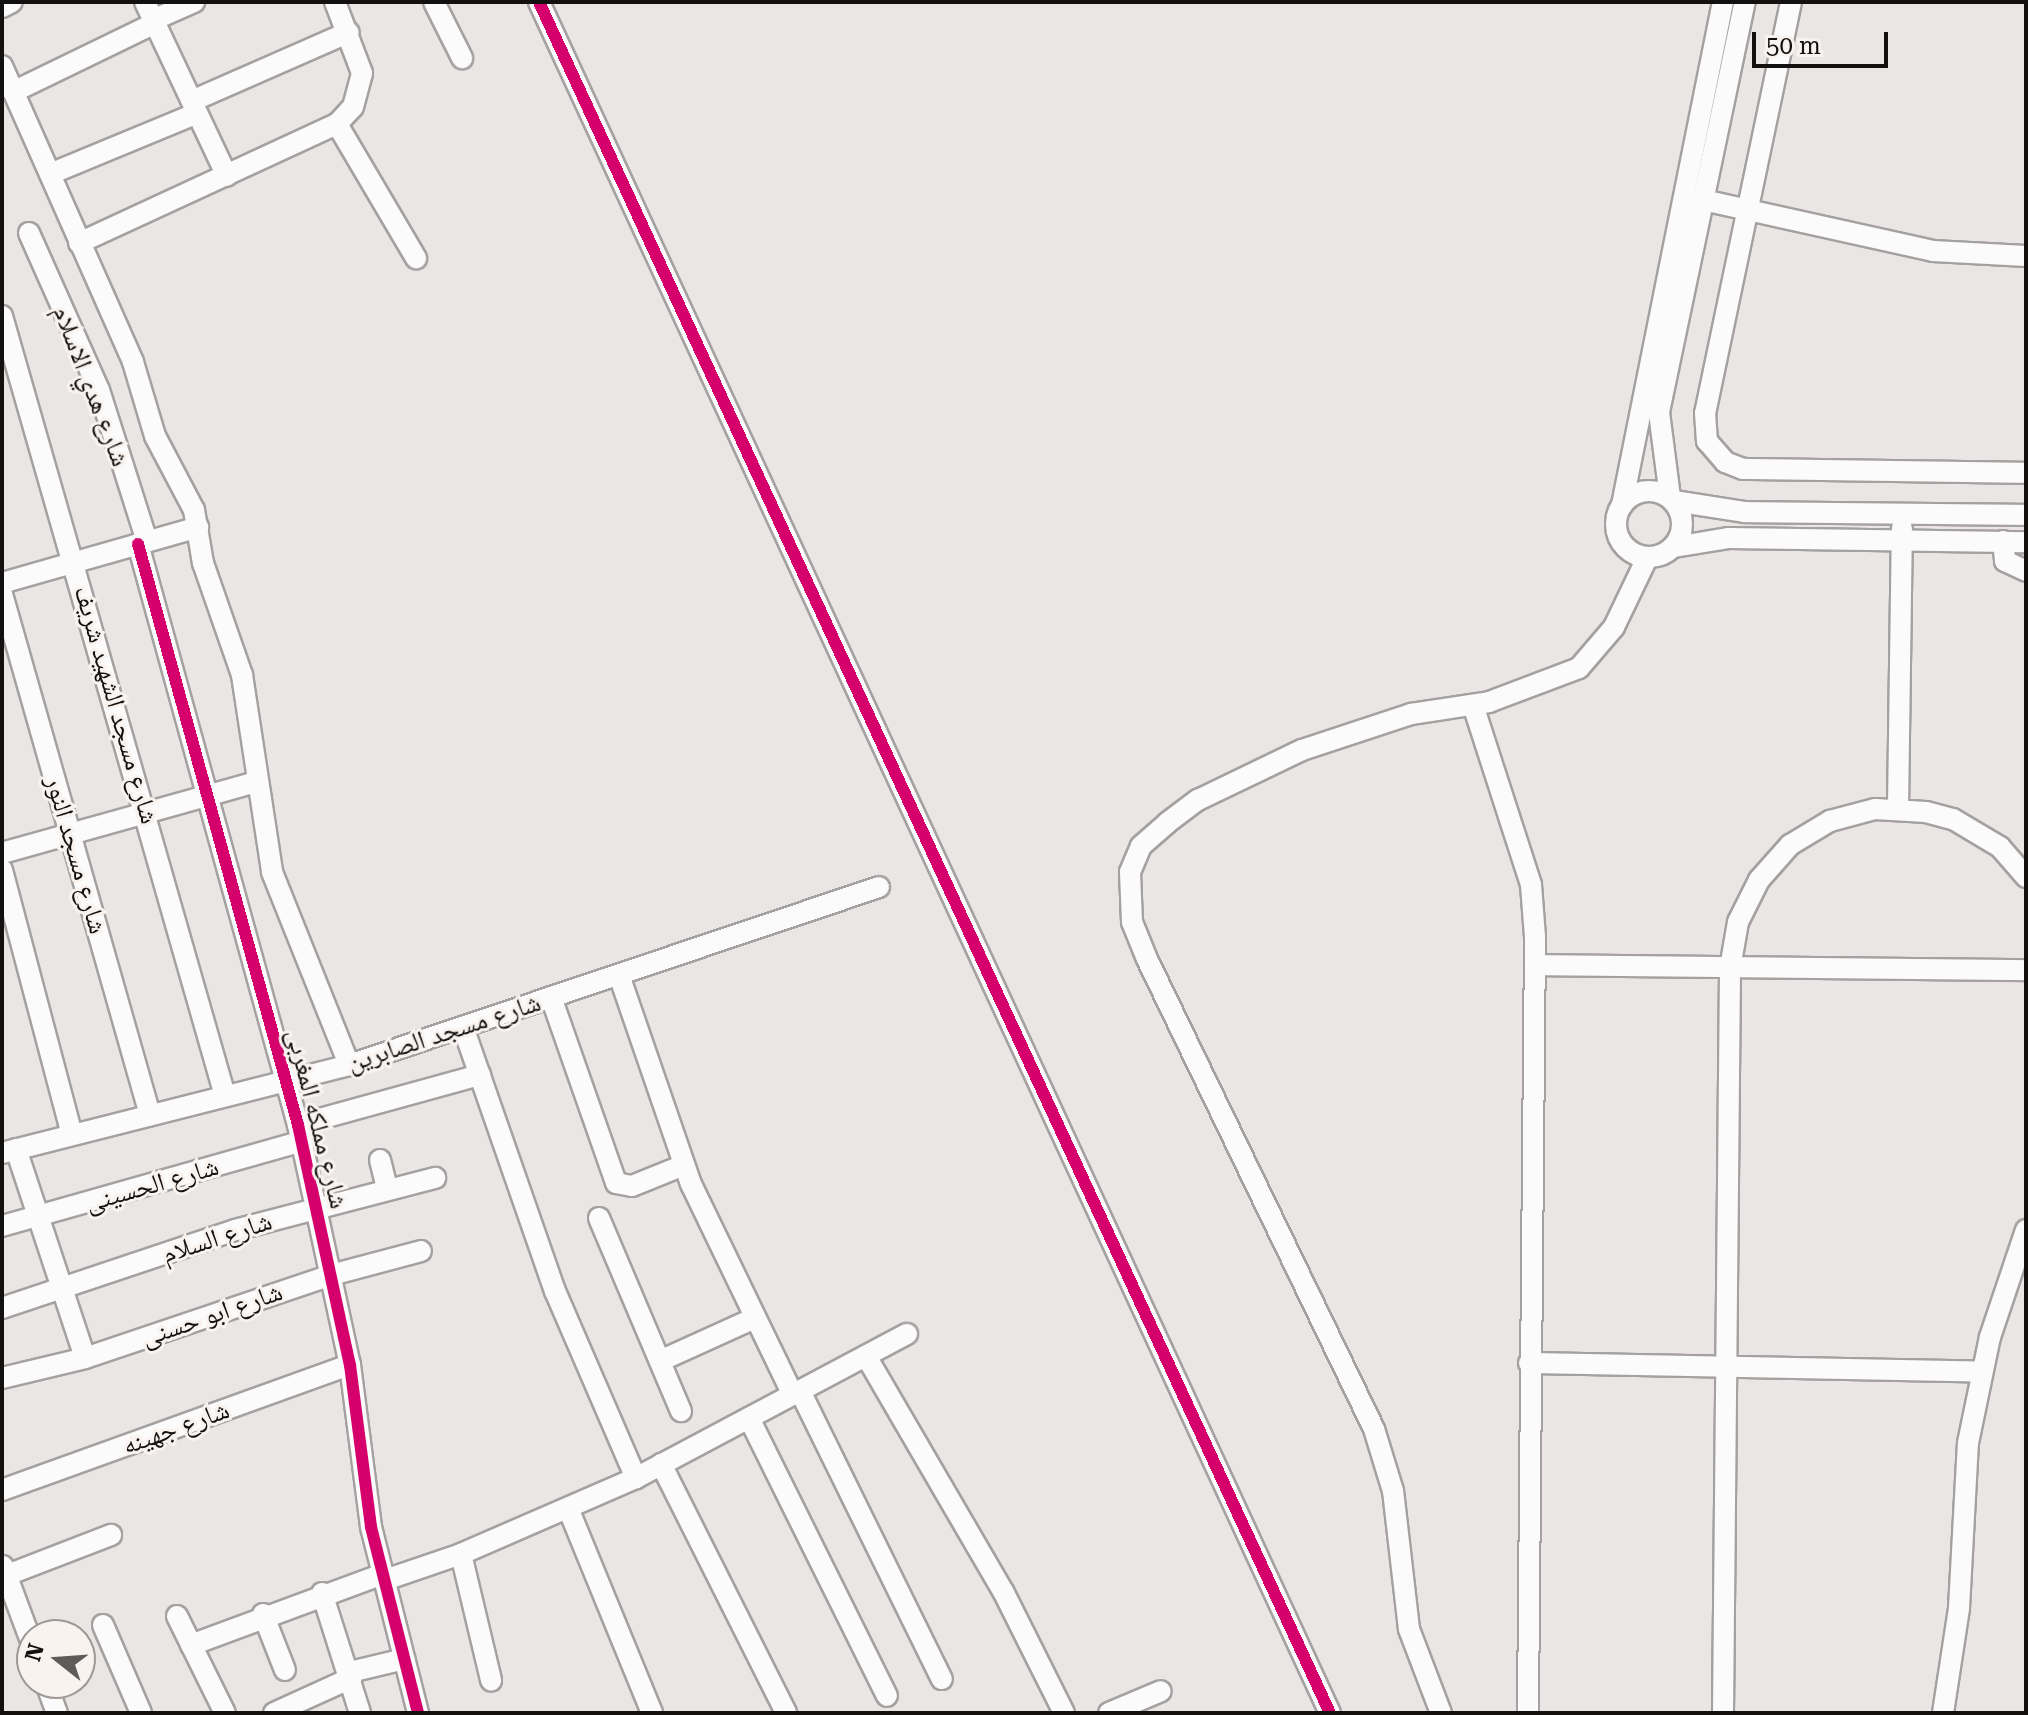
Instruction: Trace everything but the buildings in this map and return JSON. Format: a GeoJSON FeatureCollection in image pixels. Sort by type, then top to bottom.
{"type":"FeatureCollection","features":[{"type":"Feature","properties":{"kind":"street"},"geometry":{"type":"LineString","coordinates":[[2,7],[12,2]]}},
{"type":"Feature","properties":{"kind":"street"},"geometry":{"type":"LineString","coordinates":[[10,96],[151,15],[194,2]]}},
{"type":"Feature","properties":{"kind":"street"},"geometry":{"type":"LineString","coordinates":[[79,243],[337,124],[360,90],[359,55],[335,2]]}},
{"type":"Feature","properties":{"kind":"street"},"geometry":{"type":"LineString","coordinates":[[434,2],[462,58]]}},
{"type":"Feature","properties":{"kind":"street"},"geometry":{"type":"LineString","coordinates":[[539,2],[1330,1713]]}},
{"type":"Feature","properties":{"kind":"street"},"geometry":{"type":"LineString","coordinates":[[1647,558],[1622,543],[1616,524],[1723,2]]}},
{"type":"Feature","properties":{"kind":"street"},"geometry":{"type":"LineString","coordinates":[[1674,547],[1683,519],[1672,499],[1659,412],[1745,2]]}},
{"type":"Feature","properties":{"kind":"street"},"geometry":{"type":"LineString","coordinates":[[1791,2],[1705,413],[1705,432],[1717,456],[1752,470],[2026,473]]}},
{"type":"Feature","properties":{"kind":"street"},"geometry":{"type":"LineString","coordinates":[[151,15],[227,176]]}},
{"type":"Feature","properties":{"kind":"street"},"geometry":{"type":"LineString","coordinates":[[50,174],[349,32]]}},
{"type":"Feature","properties":{"kind":"street"},"geometry":{"type":"LineString","coordinates":[[2,66],[10,96],[50,174],[133,362],[155,436],[187,493],[198,527],[203,563],[242,675],[272,872],[349,1065]]}},
{"type":"Feature","properties":{"kind":"street"},"geometry":{"type":"LineString","coordinates":[[337,124],[416,258]]}},
{"type":"Feature","properties":{"kind":"street"},"geometry":{"type":"LineString","coordinates":[[1703,200],[1933,251],[2026,256]]}},
{"type":"Feature","properties":{"kind":"street","name":"شارع هدي الاسلام"},"geometry":{"type":"LineString","coordinates":[[29,233],[99,390],[142,543]]}},
{"type":"Feature","properties":{"kind":"street","name":"شارع مسجد الشهيد شريف"},"geometry":{"type":"LineString","coordinates":[[2,316],[75,561],[225,1096]]}},
{"type":"Feature","properties":{"kind":"street"},"geometry":{"type":"LineString","coordinates":[[1622,505],[1644,491],[1744,512],[2026,515]]}},
{"type":"Feature","properties":{"kind":"street"},"geometry":{"type":"LineString","coordinates":[[1898,808],[1902,514]]}},
{"type":"Feature","properties":{"kind":"street"},"geometry":{"type":"LineString","coordinates":[[2,583],[198,527]]}},
{"type":"Feature","properties":{"kind":"street"},"geometry":{"type":"LineString","coordinates":[[1441,1713],[1409,1629],[1393,1491],[1374,1429],[1132,922],[1128,899],[1130,872],[1141,846],[1198,800],[1350,730],[1522,693],[1579,668],[1614,627],[1647,558],[1674,547],[1729,538],[2026,542]]}},
{"type":"Feature","properties":{"kind":"street"},"geometry":{"type":"LineString","coordinates":[[2003,541],[2005,561],[2026,571]]}},
{"type":"Feature","properties":{"kind":"street","name":"شارع مملكه المغربى"},"geometry":{"type":"LineString","coordinates":[[142,543],[300,1133],[350,1365],[364,1495],[418,1713]]}},
{"type":"Feature","properties":{"kind":"street","name":"شارع مسجد النور"},"geometry":{"type":"LineString","coordinates":[[2,594],[150,1115]]}},
{"type":"Feature","properties":{"kind":"street"},"geometry":{"type":"LineString","coordinates":[[1473,705],[1531,885],[1535,965],[1528,1713]]}},
{"type":"Feature","properties":{"kind":"street"},"geometry":{"type":"LineString","coordinates":[[2,853],[257,782]]}},
{"type":"Feature","properties":{"kind":"street"},"geometry":{"type":"LineString","coordinates":[[1723,1713],[1730,968],[1738,922],[1773,862],[1830,821],[1898,808],[1953,819],[1977,831],[2026,877]]}},
{"type":"Feature","properties":{"kind":"street"},"geometry":{"type":"LineString","coordinates":[[2,870],[72,1135]]}},
{"type":"Feature","properties":{"kind":"street","name":"شارع مسجد الصابرين"},"geometry":{"type":"LineString","coordinates":[[9,1151],[349,1065],[879,887]]}},
{"type":"Feature","properties":{"kind":"street"},"geometry":{"type":"LineString","coordinates":[[1535,965],[2026,970]]}},
{"type":"Feature","properties":{"kind":"street"},"geometry":{"type":"LineString","coordinates":[[619,975],[684,1165],[755,1318],[797,1393],[942,1679]]}},
{"type":"Feature","properties":{"kind":"street"},"geometry":{"type":"LineString","coordinates":[[551,997],[616,1183],[632,1186],[684,1165]]}},
{"type":"Feature","properties":{"kind":"street"},"geometry":{"type":"LineString","coordinates":[[463,1027],[555,1291],[636,1478]]}},
{"type":"Feature","properties":{"kind":"street","name":"شارع الحسينى"},"geometry":{"type":"LineString","coordinates":[[2,1226],[480,1075]]}},
{"type":"Feature","properties":{"kind":"street"},"geometry":{"type":"LineString","coordinates":[[9,1151],[85,1358]]}},
{"type":"Feature","properties":{"kind":"street"},"geometry":{"type":"LineString","coordinates":[[380,1160],[387,1188]]}},
{"type":"Feature","properties":{"kind":"street","name":"شارع السلام"},"geometry":{"type":"LineString","coordinates":[[2,1308],[223,1234],[387,1188],[435,1178]]}},
{"type":"Feature","properties":{"kind":"street"},"geometry":{"type":"LineString","coordinates":[[599,1218],[681,1411]]}},
{"type":"Feature","properties":{"kind":"street"},"geometry":{"type":"LineString","coordinates":[[1943,1713],[1959,1608],[1968,1443],[1981,1372],[2026,1230]]}},
{"type":"Feature","properties":{"kind":"street","name":"شارع ابو حسنى"},"geometry":{"type":"LineString","coordinates":[[2,1378],[85,1358],[331,1275],[421,1251]]}},
{"type":"Feature","properties":{"kind":"street"},"geometry":{"type":"LineString","coordinates":[[660,1361],[755,1318]]}},
{"type":"Feature","properties":{"kind":"street"},"geometry":{"type":"LineString","coordinates":[[191,1645],[322,1593],[461,1554],[568,1508],[636,1478],[907,1334]]}},
{"type":"Feature","properties":{"kind":"street"},"geometry":{"type":"LineString","coordinates":[[866,1356],[1003,1591],[1064,1713]]}},
{"type":"Feature","properties":{"kind":"street"},"geometry":{"type":"LineString","coordinates":[[1529,1363],[1981,1372]]}},
{"type":"Feature","properties":{"kind":"street","name":"شارع جهينه"},"geometry":{"type":"LineString","coordinates":[[2,1490],[350,1365]]}},
{"type":"Feature","properties":{"kind":"street"},"geometry":{"type":"LineString","coordinates":[[749,1418],[887,1696]]}},
{"type":"Feature","properties":{"kind":"street"},"geometry":{"type":"LineString","coordinates":[[661,1464],[786,1713]]}},
{"type":"Feature","properties":{"kind":"street"},"geometry":{"type":"LineString","coordinates":[[568,1508],[652,1713]]}},
{"type":"Feature","properties":{"kind":"street"},"geometry":{"type":"LineString","coordinates":[[22,1619],[3,1572],[111,1535]]}},
{"type":"Feature","properties":{"kind":"street"},"geometry":{"type":"LineString","coordinates":[[461,1554],[491,1680]]}},
{"type":"Feature","properties":{"kind":"street"},"geometry":{"type":"LineString","coordinates":[[322,1593],[350,1675],[357,1712]]}},
{"type":"Feature","properties":{"kind":"street"},"geometry":{"type":"LineString","coordinates":[[263,1614],[285,1670]]}},
{"type":"Feature","properties":{"kind":"street"},"geometry":{"type":"LineString","coordinates":[[177,1616],[225,1713]]}},
{"type":"Feature","properties":{"kind":"street"},"geometry":{"type":"LineString","coordinates":[[103,1625],[141,1713]]}},
{"type":"Feature","properties":{"kind":"street"},"geometry":{"type":"LineString","coordinates":[[274,1713],[350,1675],[404,1659]]}},
{"type":"Feature","properties":{"kind":"street"},"geometry":{"type":"LineString","coordinates":[[1109,1713],[1161,1691]]}},
{"type":"Feature","properties":{"kind":"cycle path"},"geometry":{"type":"LineString","coordinates":[[539,2],[1330,1713]]}},
{"type":"Feature","properties":{"kind":"cycle path"},"geometry":{"type":"LineString","coordinates":[[138,544],[298,1125],[350,1365],[371,1527],[418,1713]]}}]}
